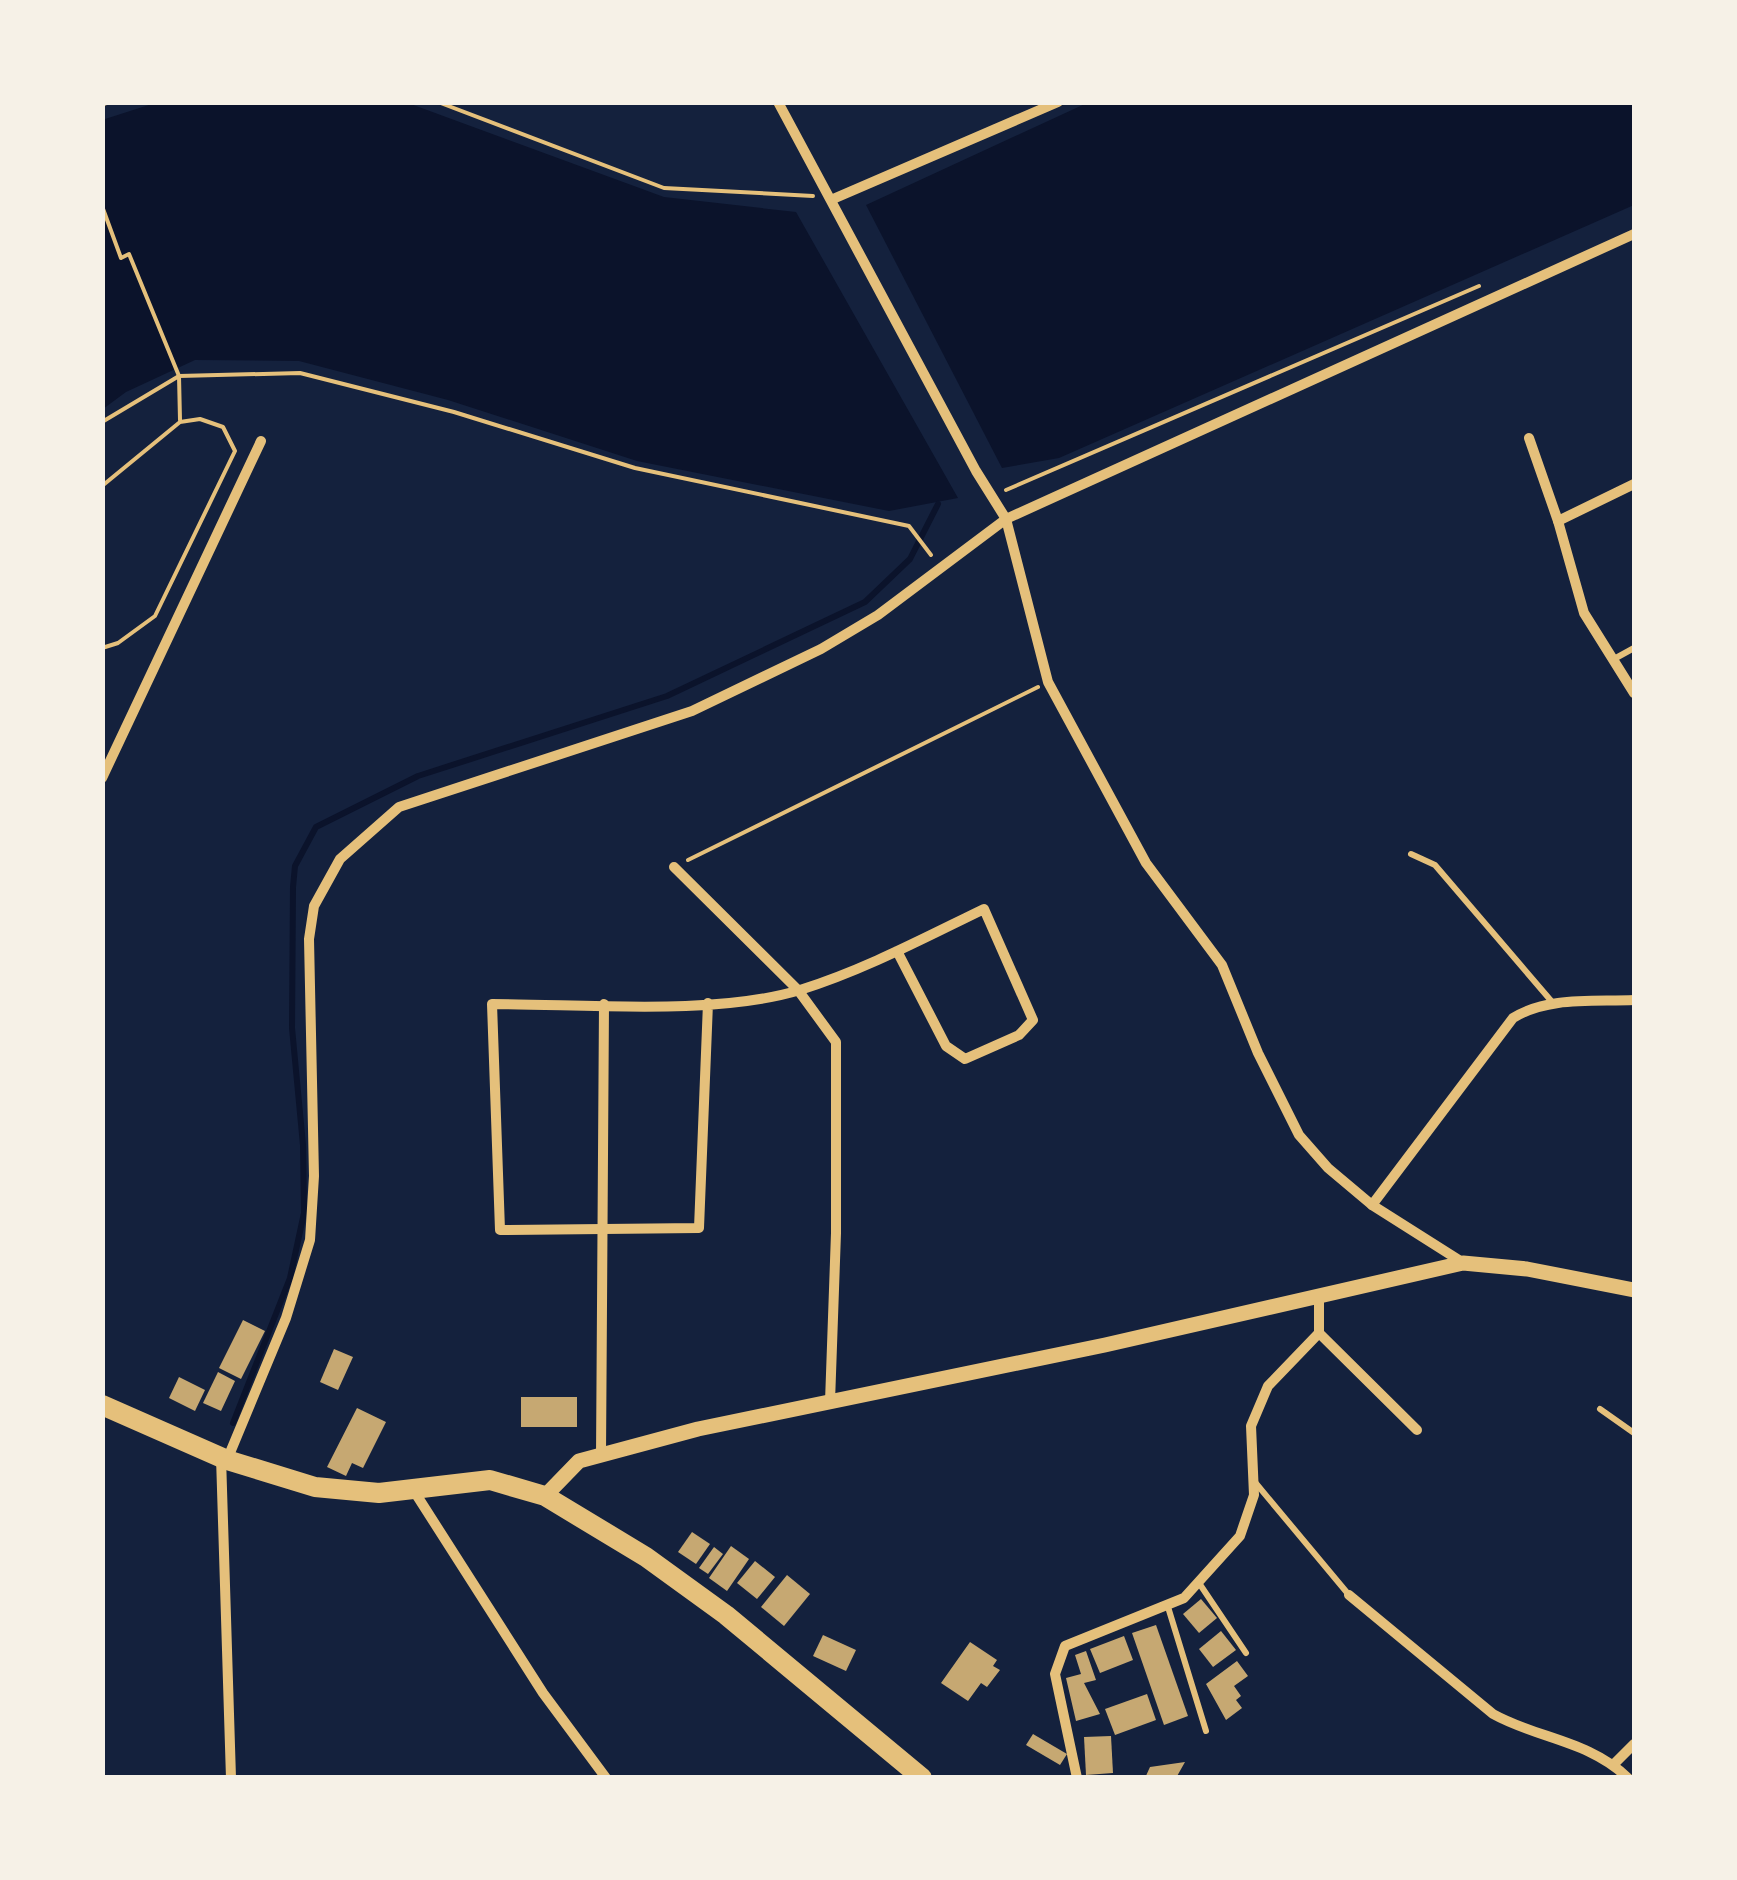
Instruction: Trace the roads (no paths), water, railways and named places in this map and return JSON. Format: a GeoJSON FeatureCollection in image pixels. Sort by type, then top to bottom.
{"type":"FeatureCollection","features":[{"type":"Feature","properties":{"kind":"main road"},"geometry":{"type":"LineString","coordinates":[[102,1405],[224,1458],[338,1492],[414,1491],[490,1480],[544,1496],[646,1557],[726,1615],[922,1778]]}},
{"type":"Feature","properties":{"kind":"street"},"geometry":{"type":"LineString","coordinates":[[778,102],[833,198],[976,472],[1006,519],[1048,682],[1146,863],[1222,966],[1258,1053],[1299,1136],[1328,1168],[1372,1205],[1463,1263]]}},
{"type":"Feature","properties":{"kind":"street"},"geometry":{"type":"LineString","coordinates":[[833,198],[1058,102]]}},
{"type":"Feature","properties":{"kind":"street"},"geometry":{"type":"LineString","coordinates":[[231,1778],[224,1458],[286,1318],[310,1240],[314,1208],[308,939],[314,906],[340,859],[400,806],[692,711],[820,650],[942,569],[1006,519],[1634,234]]}},
{"type":"Feature","properties":{"kind":"street"},"geometry":{"type":"LineString","coordinates":[[1529,438],[1584,613],[1634,693]]}},
{"type":"Feature","properties":{"kind":"street"},"geometry":{"type":"LineString","coordinates":[[102,778],[261,440]]}},
{"type":"Feature","properties":{"kind":"street"},"geometry":{"type":"LineString","coordinates":[[1558,521],[1634,484]]}},
{"type":"Feature","properties":{"kind":"street"},"geometry":{"type":"LineString","coordinates":[[674,866],[798,990],[836,1042],[836,1233],[830,1402]]}},
{"type":"Feature","properties":{"kind":"street"},"geometry":{"type":"LineString","coordinates":[[708,1003],[699,1228],[500,1230],[492,1004],[708,1003],[798,990],[897,951],[984,909],[1032,1020],[1019,1034],[965,1059],[946,1046],[897,951]]}},
{"type":"Feature","properties":{"kind":"street"},"geometry":{"type":"LineString","coordinates":[[1372,1205],[1514,1018],[1531,1007],[1634,1000]]}},
{"type":"Feature","properties":{"kind":"street"},"geometry":{"type":"LineString","coordinates":[[601,1456],[604,1004]]}},
{"type":"Feature","properties":{"kind":"street"},"geometry":{"type":"LineString","coordinates":[[544,1496],[565,1470],[601,1456],[830,1402],[1105,1345],[1318,1292],[1463,1263],[1527,1269],[1634,1290]]}},
{"type":"Feature","properties":{"kind":"street"},"geometry":{"type":"LineString","coordinates":[[1318,1292],[1319,1333],[1417,1430]]}},
{"type":"Feature","properties":{"kind":"street"},"geometry":{"type":"LineString","coordinates":[[1077,1778],[1055,1674],[1065,1646],[1168,1607],[1199,1583],[1240,1536],[1254,1495],[1251,1426],[1268,1386],[1319,1333]]}},
{"type":"Feature","properties":{"kind":"street"},"geometry":{"type":"LineString","coordinates":[[414,1491],[544,1693],[606,1778]]}},
{"type":"Feature","properties":{"kind":"street"},"geometry":{"type":"LineString","coordinates":[[1349,1595],[1492,1714],[1518,1728],[1570,1740],[1614,1764],[1628,1778]]}},
{"type":"Feature","properties":{"kind":"street"},"geometry":{"type":"LineString","coordinates":[[1614,1764],[1634,1744]]}},
{"type":"Feature","properties":{"kind":"lane"},"geometry":{"type":"LineString","coordinates":[[1614,659],[1634,648]]}},
{"type":"Feature","properties":{"kind":"lane"},"geometry":{"type":"LineString","coordinates":[[1411,854],[1435,866],[1448,879],[1454,892],[1548,993],[1553,1004]]}},
{"type":"Feature","properties":{"kind":"lane"},"geometry":{"type":"LineString","coordinates":[[1600,1409],[1634,1433]]}},
{"type":"Feature","properties":{"kind":"lane"},"geometry":{"type":"LineString","coordinates":[[1253,1480],[1349,1595]]}},
{"type":"Feature","properties":{"kind":"lane"},"geometry":{"type":"LineString","coordinates":[[1199,1583],[1246,1653]]}},
{"type":"Feature","properties":{"kind":"lane"},"geometry":{"type":"LineString","coordinates":[[1168,1607],[1206,1731]]}},
{"type":"Feature","properties":{"kind":"water"},"geometry":{"type":"Polygon","coordinates":[[[155,103],[408,103],[664,197],[796,212],[958,498],[889,511],[637,461],[448,400],[299,361],[195,360],[126,392],[103,409],[102,120],[155,103]]]}},
{"type":"Feature","properties":{"kind":"water"},"geometry":{"type":"Polygon","coordinates":[[[1087,103],[1634,103],[1634,205],[1059,458],[1002,468],[866,205],[1087,103]]]}},
{"type":"Feature","properties":{"kind":"waterway"},"geometry":{"type":"LineString","coordinates":[[233,1423],[290,1278],[304,1213],[303,1145],[292,1028],[293,887],[295,866],[316,827],[418,776],[667,696],[865,602],[910,559],[938,504]]}}]}
